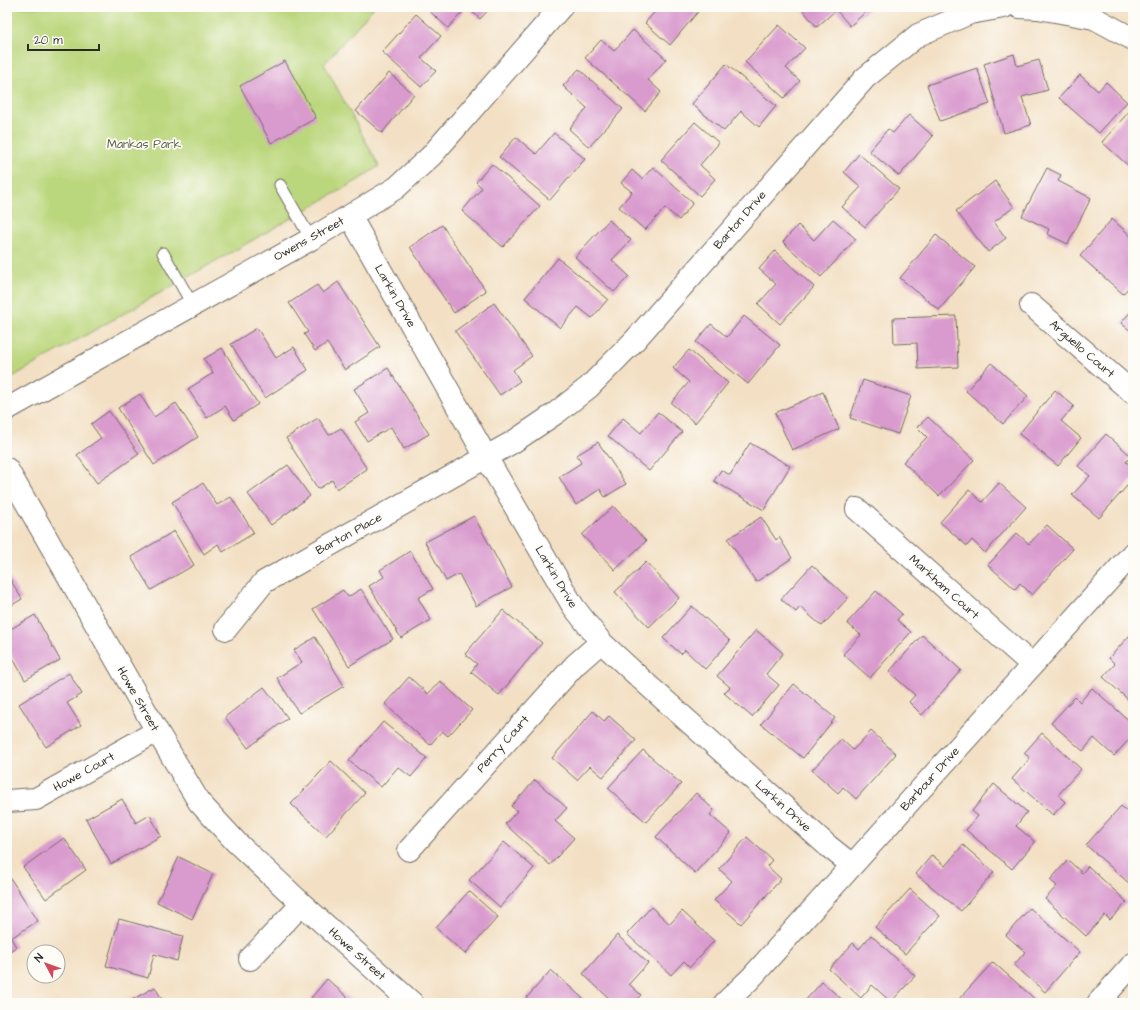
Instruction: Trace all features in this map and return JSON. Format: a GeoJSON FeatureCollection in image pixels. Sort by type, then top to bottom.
{"type":"FeatureCollection","features":[{"type":"Feature","properties":{"kind":"street","name":"Owens Street"},"geometry":{"type":"LineString","coordinates":[[7,409],[192,304],[311,239],[396,188],[431,156],[561,7]]}},
{"type":"Feature","properties":{"kind":"street","name":"Barton Drive"},"geometry":{"type":"LineString","coordinates":[[486,457],[513,442],[556,413],[589,387],[640,334],[864,78],[918,35],[970,13],[1004,7]]}},
{"type":"Feature","properties":{"kind":"street"},"geometry":{"type":"LineString","coordinates":[[1019,7],[1038,8],[1094,18],[1133,39]]}},
{"type":"Feature","properties":{"kind":"street","name":"Larkin Drive"},"geometry":{"type":"LineString","coordinates":[[350,216],[486,457],[573,606],[601,642],[657,694],[804,825],[852,865]]}},
{"type":"Feature","properties":{"kind":"street","name":"Arguello Court"},"geometry":{"type":"LineString","coordinates":[[1031,305],[1133,394]]}},
{"type":"Feature","properties":{"kind":"street","name":"Barton Place"},"geometry":{"type":"LineString","coordinates":[[226,629],[264,582],[486,457]]}},
{"type":"Feature","properties":{"kind":"street","name":"Howe Street"},"geometry":{"type":"LineString","coordinates":[[7,469],[157,731],[200,802],[236,842],[412,1003]]}},
{"type":"Feature","properties":{"kind":"street","name":"Markham Court"},"geometry":{"type":"LineString","coordinates":[[857,509],[1032,666]]}},
{"type":"Feature","properties":{"kind":"street","name":"Barbour Drive"},"geometry":{"type":"LineString","coordinates":[[725,1003],[750,978],[1133,553]]}},
{"type":"Feature","properties":{"kind":"street","name":"Perry Court"},"geometry":{"type":"LineString","coordinates":[[409,850],[575,665],[601,642]]}},
{"type":"Feature","properties":{"kind":"street","name":"Howe Court"},"geometry":{"type":"LineString","coordinates":[[7,801],[36,799],[157,731]]}},
{"type":"Feature","properties":{"kind":"street"},"geometry":{"type":"LineString","coordinates":[[250,959],[302,904]]}},
{"type":"Feature","properties":{"kind":"street"},"geometry":{"type":"LineString","coordinates":[[1098,1003],[1133,964]]}},
{"type":"Feature","properties":{"kind":"lane"},"geometry":{"type":"LineString","coordinates":[[280,185],[311,239]]}},
{"type":"Feature","properties":{"kind":"lane"},"geometry":{"type":"LineString","coordinates":[[163,253],[192,304]]}},
{"type":"Feature","properties":{"kind":"green space","name":"Mankas Park"},"geometry":{"type":"Polygon","coordinates":[[[7,7],[374,7],[324,64],[379,166],[360,179],[7,380],[7,7]]]}},
{"type":"Feature","properties":{"kind":"building"},"geometry":{"type":"Polygon","coordinates":[[[425,7],[467,7],[448,28],[425,7]]]}},
{"type":"Feature","properties":{"kind":"building"},"geometry":{"type":"Polygon","coordinates":[[[467,7],[491,7],[480,19],[467,7]]]}},
{"type":"Feature","properties":{"kind":"building"},"geometry":{"type":"Polygon","coordinates":[[[659,7],[702,7],[670,45],[645,23],[659,7]]]}},
{"type":"Feature","properties":{"kind":"building"},"geometry":{"type":"Polygon","coordinates":[[[800,7],[867,7],[869,9],[850,26],[836,10],[817,27],[800,7]]]}},
{"type":"Feature","properties":{"kind":"building"},"geometry":{"type":"Polygon","coordinates":[[[416,14],[441,36],[421,58],[436,71],[421,87],[382,52],[416,14]]]}},
{"type":"Feature","properties":{"kind":"building"},"geometry":{"type":"Polygon","coordinates":[[[779,25],[805,48],[786,68],[800,81],[784,98],[745,62],[779,25]]]}},
{"type":"Feature","properties":{"kind":"building"},"geometry":{"type":"Polygon","coordinates":[[[633,30],[666,59],[648,80],[661,92],[645,111],[585,58],[601,40],[614,51],[633,30]]]}},
{"type":"Feature","properties":{"kind":"building"},"geometry":{"type":"Polygon","coordinates":[[[1014,54],[1017,66],[1039,60],[1048,90],[1022,97],[1031,125],[1004,133],[984,64],[1014,54]]]}},
{"type":"Feature","properties":{"kind":"building"},"geometry":{"type":"Polygon","coordinates":[[[285,61],[316,118],[271,143],[240,86],[285,61]]]}},
{"type":"Feature","properties":{"kind":"building"},"geometry":{"type":"Polygon","coordinates":[[[726,64],[776,106],[759,127],[741,111],[724,131],[692,104],[726,64]]]}},
{"type":"Feature","properties":{"kind":"building"},"geometry":{"type":"Polygon","coordinates":[[[977,68],[990,104],[940,121],[927,85],[977,68]]]}},
{"type":"Feature","properties":{"kind":"building"},"geometry":{"type":"Polygon","coordinates":[[[579,69],[623,109],[589,147],[569,129],[587,108],[563,86],[579,69]]]}},
{"type":"Feature","properties":{"kind":"building"},"geometry":{"type":"Polygon","coordinates":[[[389,73],[414,94],[382,133],[356,111],[389,73]]]}},
{"type":"Feature","properties":{"kind":"building"},"geometry":{"type":"Polygon","coordinates":[[[1080,75],[1098,91],[1106,82],[1127,102],[1099,133],[1059,98],[1080,75]]]}},
{"type":"Feature","properties":{"kind":"building"},"geometry":{"type":"Polygon","coordinates":[[[1133,107],[1133,170],[1102,142],[1133,107]]]}},
{"type":"Feature","properties":{"kind":"building"},"geometry":{"type":"Polygon","coordinates":[[[909,115],[933,136],[899,176],[869,151],[888,129],[893,133],[909,115]]]}},
{"type":"Feature","properties":{"kind":"building"},"geometry":{"type":"Polygon","coordinates":[[[695,122],[719,143],[700,165],[715,179],[700,196],[661,160],[695,122]]]}},
{"type":"Feature","properties":{"kind":"building"},"geometry":{"type":"Polygon","coordinates":[[[554,133],[585,159],[550,200],[499,157],[516,137],[536,154],[554,133]]]}},
{"type":"Feature","properties":{"kind":"building"},"geometry":{"type":"Polygon","coordinates":[[[859,154],[899,189],[865,227],[842,207],[861,187],[844,172],[859,154]]]}},
{"type":"Feature","properties":{"kind":"building"},"geometry":{"type":"Polygon","coordinates":[[[492,164],[540,206],[503,247],[462,211],[482,188],[476,182],[492,164]]]}},
{"type":"Feature","properties":{"kind":"building"},"geometry":{"type":"Polygon","coordinates":[[[653,167],[693,203],[679,220],[665,208],[645,230],[619,207],[632,192],[621,183],[632,170],[642,179],[653,167]]]}},
{"type":"Feature","properties":{"kind":"building"},"geometry":{"type":"Polygon","coordinates":[[[1047,168],[1061,175],[1058,181],[1091,198],[1068,244],[1047,234],[1049,229],[1022,216],[1047,168]]]}},
{"type":"Feature","properties":{"kind":"building"},"geometry":{"type":"Polygon","coordinates":[[[995,181],[1014,207],[994,222],[1006,238],[988,252],[956,211],[995,181]]]}},
{"type":"Feature","properties":{"kind":"building"},"geometry":{"type":"Polygon","coordinates":[[[833,219],[856,239],[821,277],[783,242],[798,225],[814,240],[833,219]]]}},
{"type":"Feature","properties":{"kind":"building"},"geometry":{"type":"Polygon","coordinates":[[[1112,219],[1133,238],[1133,282],[1123,294],[1080,256],[1112,219]]]}},
{"type":"Feature","properties":{"kind":"building"},"geometry":{"type":"Polygon","coordinates":[[[609,220],[631,240],[612,260],[629,276],[614,292],[575,257],[609,220]]]}},
{"type":"Feature","properties":{"kind":"building"},"geometry":{"type":"Polygon","coordinates":[[[442,225],[486,291],[454,313],[410,247],[442,225]]]}},
{"type":"Feature","properties":{"kind":"building"},"geometry":{"type":"Polygon","coordinates":[[[936,235],[975,267],[939,310],[900,278],[936,235]]]}},
{"type":"Feature","properties":{"kind":"building"},"geometry":{"type":"Polygon","coordinates":[[[775,251],[814,287],[780,324],[758,304],[776,284],[759,269],[775,251]]]}},
{"type":"Feature","properties":{"kind":"building"},"geometry":{"type":"Polygon","coordinates":[[[558,258],[608,299],[592,318],[578,307],[560,328],[525,298],[558,258]]]}},
{"type":"Feature","properties":{"kind":"building"},"geometry":{"type":"Polygon","coordinates":[[[338,282],[380,347],[345,370],[327,343],[315,351],[304,334],[308,332],[289,303],[317,285],[323,293],[338,282]]]}},
{"type":"Feature","properties":{"kind":"building"},"geometry":{"type":"Polygon","coordinates":[[[494,303],[532,356],[513,370],[520,381],[500,395],[455,331],[494,303]]]}},
{"type":"Feature","properties":{"kind":"building"},"geometry":{"type":"Polygon","coordinates":[[[1133,309],[1133,333],[1121,323],[1133,309]]]}},
{"type":"Feature","properties":{"kind":"building"},"geometry":{"type":"Polygon","coordinates":[[[744,316],[780,345],[748,384],[696,342],[711,324],[727,337],[744,316]]]}},
{"type":"Feature","properties":{"kind":"building"},"geometry":{"type":"Polygon","coordinates":[[[956,316],[958,367],[918,369],[917,343],[894,344],[893,318],[956,316]]]}},
{"type":"Feature","properties":{"kind":"building"},"geometry":{"type":"Polygon","coordinates":[[[257,328],[276,358],[294,347],[308,370],[265,398],[231,344],[257,328]]]}},
{"type":"Feature","properties":{"kind":"building"},"geometry":{"type":"Polygon","coordinates":[[[222,348],[258,404],[234,420],[225,406],[207,418],[188,389],[213,373],[204,359],[222,348]]]}},
{"type":"Feature","properties":{"kind":"building"},"geometry":{"type":"Polygon","coordinates":[[[689,350],[728,383],[695,423],[671,403],[689,382],[673,368],[689,350]]]}},
{"type":"Feature","properties":{"kind":"building"},"geometry":{"type":"Polygon","coordinates":[[[991,363],[1028,396],[1003,424],[966,391],[991,363]]]}},
{"type":"Feature","properties":{"kind":"building"},"geometry":{"type":"Polygon","coordinates":[[[388,368],[429,434],[404,449],[391,427],[367,441],[355,422],[369,413],[354,389],[388,368]]]}},
{"type":"Feature","properties":{"kind":"building"},"geometry":{"type":"Polygon","coordinates":[[[863,380],[911,396],[898,434],[850,418],[863,380]]]}},
{"type":"Feature","properties":{"kind":"building"},"geometry":{"type":"Polygon","coordinates":[[[1055,390],[1074,406],[1061,421],[1081,438],[1058,466],[1019,434],[1055,390]]]}},
{"type":"Feature","properties":{"kind":"building"},"geometry":{"type":"Polygon","coordinates":[[[823,392],[839,429],[792,450],[775,413],[823,392]]]}},
{"type":"Feature","properties":{"kind":"building"},"geometry":{"type":"Polygon","coordinates":[[[140,394],[154,417],[176,403],[198,437],[154,465],[118,408],[140,394]]]}},
{"type":"Feature","properties":{"kind":"building"},"geometry":{"type":"Polygon","coordinates":[[[109,411],[139,454],[97,483],[77,455],[101,438],[91,424],[109,411]]]}},
{"type":"Feature","properties":{"kind":"building"},"geometry":{"type":"Polygon","coordinates":[[[658,412],[682,432],[649,471],[608,436],[623,418],[641,433],[658,412]]]}},
{"type":"Feature","properties":{"kind":"building"},"geometry":{"type":"Polygon","coordinates":[[[928,417],[974,460],[939,496],[903,462],[927,437],[917,427],[928,417]]]}},
{"type":"Feature","properties":{"kind":"building"},"geometry":{"type":"Polygon","coordinates":[[[318,418],[329,435],[341,428],[367,469],[337,489],[332,480],[318,489],[286,438],[318,418]]]}},
{"type":"Feature","properties":{"kind":"building"},"geometry":{"type":"Polygon","coordinates":[[[1106,434],[1131,456],[1126,462],[1133,467],[1133,479],[1099,518],[1072,495],[1090,476],[1078,466],[1106,434]]]}},
{"type":"Feature","properties":{"kind":"building"},"geometry":{"type":"Polygon","coordinates":[[[598,442],[626,484],[605,497],[600,489],[576,505],[559,477],[581,463],[577,455],[598,442]]]}},
{"type":"Feature","properties":{"kind":"building"},"geometry":{"type":"Polygon","coordinates":[[[750,443],[790,466],[764,510],[714,481],[721,470],[730,475],[750,443]]]}},
{"type":"Feature","properties":{"kind":"building"},"geometry":{"type":"Polygon","coordinates":[[[288,465],[310,496],[271,525],[248,494],[288,465]]]}},
{"type":"Feature","properties":{"kind":"building"},"geometry":{"type":"Polygon","coordinates":[[[203,483],[217,505],[231,497],[254,533],[223,552],[218,544],[204,554],[172,502],[203,483]]]}},
{"type":"Feature","properties":{"kind":"building"},"geometry":{"type":"Polygon","coordinates":[[[999,483],[1026,507],[985,553],[972,540],[967,546],[940,522],[969,490],[982,502],[999,483]]]}},
{"type":"Feature","properties":{"kind":"building"},"geometry":{"type":"Polygon","coordinates":[[[613,506],[646,541],[615,570],[582,535],[613,506]]]}},
{"type":"Feature","properties":{"kind":"building"},"geometry":{"type":"Polygon","coordinates":[[[474,516],[512,587],[476,606],[459,574],[446,581],[425,542],[474,516]]]}},
{"type":"Feature","properties":{"kind":"building"},"geometry":{"type":"Polygon","coordinates":[[[761,517],[776,540],[779,537],[792,558],[756,582],[728,539],[761,517]]]}},
{"type":"Feature","properties":{"kind":"building"},"geometry":{"type":"Polygon","coordinates":[[[1047,525],[1073,549],[1032,595],[1020,583],[1015,589],[988,565],[1017,533],[1029,544],[1047,525]]]}},
{"type":"Feature","properties":{"kind":"building"},"geometry":{"type":"Polygon","coordinates":[[[174,531],[194,565],[151,590],[131,557],[174,531]]]}},
{"type":"Feature","properties":{"kind":"building"},"geometry":{"type":"Polygon","coordinates":[[[410,551],[433,589],[418,598],[431,620],[401,638],[369,586],[384,577],[380,570],[410,551]]]}},
{"type":"Feature","properties":{"kind":"building"},"geometry":{"type":"Polygon","coordinates":[[[646,562],[679,598],[649,627],[615,592],[646,562]]]}},
{"type":"Feature","properties":{"kind":"building"},"geometry":{"type":"Polygon","coordinates":[[[812,565],[848,598],[822,626],[800,607],[796,612],[781,599],[812,565]]]}},
{"type":"Feature","properties":{"kind":"building"},"geometry":{"type":"Polygon","coordinates":[[[7,574],[22,599],[7,608],[7,574]]]}},
{"type":"Feature","properties":{"kind":"building"},"geometry":{"type":"Polygon","coordinates":[[[361,589],[393,639],[349,666],[313,609],[343,590],[348,597],[361,589]]]}},
{"type":"Feature","properties":{"kind":"building"},"geometry":{"type":"Polygon","coordinates":[[[876,591],[902,614],[897,620],[911,632],[870,678],[843,654],[861,635],[847,623],[876,591]]]}},
{"type":"Feature","properties":{"kind":"building"},"geometry":{"type":"Polygon","coordinates":[[[692,606],[730,641],[705,669],[685,650],[681,654],[663,638],[692,606]]]}},
{"type":"Feature","properties":{"kind":"building"},"geometry":{"type":"Polygon","coordinates":[[[503,610],[542,643],[499,695],[471,672],[477,664],[465,654],[503,610]]]}},
{"type":"Feature","properties":{"kind":"building"},"geometry":{"type":"Polygon","coordinates":[[[35,615],[60,660],[25,680],[9,651],[7,652],[7,631],[35,615]]]}},
{"type":"Feature","properties":{"kind":"building"},"geometry":{"type":"Polygon","coordinates":[[[756,630],[783,653],[766,674],[779,685],[752,717],[724,693],[730,687],[717,676],[756,630]]]}},
{"type":"Feature","properties":{"kind":"building"},"geometry":{"type":"Polygon","coordinates":[[[1131,634],[1133,636],[1133,704],[1103,677],[1115,664],[1109,658],[1131,634]]]}},
{"type":"Feature","properties":{"kind":"building"},"geometry":{"type":"Polygon","coordinates":[[[922,635],[961,670],[922,715],[909,702],[915,695],[889,672],[922,635]]]}},
{"type":"Feature","properties":{"kind":"building"},"geometry":{"type":"Polygon","coordinates":[[[315,637],[344,686],[299,713],[277,678],[302,662],[294,650],[315,637]]]}},
{"type":"Feature","properties":{"kind":"building"},"geometry":{"type":"Polygon","coordinates":[[[69,673],[82,694],[67,703],[81,725],[46,747],[19,704],[69,673]]]}},
{"type":"Feature","properties":{"kind":"building"},"geometry":{"type":"Polygon","coordinates":[[[409,677],[428,694],[440,681],[472,710],[448,736],[442,731],[430,745],[385,704],[409,677]]]}},
{"type":"Feature","properties":{"kind":"building"},"geometry":{"type":"Polygon","coordinates":[[[794,684],[835,718],[803,758],[761,724],[794,684]]]}},
{"type":"Feature","properties":{"kind":"building"},"geometry":{"type":"Polygon","coordinates":[[[264,687],[288,718],[248,748],[225,717],[264,687]]]}},
{"type":"Feature","properties":{"kind":"building"},"geometry":{"type":"Polygon","coordinates":[[[1092,688],[1133,724],[1133,735],[1114,756],[1094,738],[1083,751],[1051,723],[1075,697],[1080,702],[1092,688]]]}},
{"type":"Feature","properties":{"kind":"building"},"geometry":{"type":"Polygon","coordinates":[[[593,711],[604,721],[609,716],[636,740],[603,777],[590,766],[577,780],[552,758],[593,711]]]}},
{"type":"Feature","properties":{"kind":"building"},"geometry":{"type":"Polygon","coordinates":[[[383,722],[427,758],[411,777],[398,767],[381,787],[349,761],[383,722]]]}},
{"type":"Feature","properties":{"kind":"building"},"geometry":{"type":"Polygon","coordinates":[[[871,731],[896,754],[856,799],[843,787],[838,793],[812,770],[841,739],[853,750],[871,731]]]}},
{"type":"Feature","properties":{"kind":"building"},"geometry":{"type":"Polygon","coordinates":[[[1042,733],[1081,769],[1058,795],[1065,802],[1053,815],[1012,779],[1030,758],[1024,753],[1042,733]]]}},
{"type":"Feature","properties":{"kind":"building"},"geometry":{"type":"Polygon","coordinates":[[[643,750],[681,784],[646,822],[608,788],[643,750]]]}},
{"type":"Feature","properties":{"kind":"building"},"geometry":{"type":"Polygon","coordinates":[[[331,761],[365,793],[326,836],[291,804],[331,761]]]}},
{"type":"Feature","properties":{"kind":"building"},"geometry":{"type":"Polygon","coordinates":[[[535,780],[567,808],[555,821],[574,838],[550,865],[505,824],[517,811],[511,806],[535,780]]]}},
{"type":"Feature","properties":{"kind":"building"},"geometry":{"type":"Polygon","coordinates":[[[994,784],[1027,812],[1016,826],[1035,842],[1012,869],[966,830],[978,816],[972,811],[994,784]]]}},
{"type":"Feature","properties":{"kind":"building"},"geometry":{"type":"Polygon","coordinates":[[[696,793],[714,810],[710,815],[731,833],[695,873],[656,837],[696,793]]]}},
{"type":"Feature","properties":{"kind":"building"},"geometry":{"type":"Polygon","coordinates":[[[122,799],[136,823],[150,815],[161,836],[111,864],[86,819],[122,799]]]}},
{"type":"Feature","properties":{"kind":"building"},"geometry":{"type":"Polygon","coordinates":[[[1121,806],[1133,817],[1133,883],[1131,885],[1086,845],[1121,806]]]}},
{"type":"Feature","properties":{"kind":"building"},"geometry":{"type":"Polygon","coordinates":[[[747,837],[772,860],[767,866],[781,879],[741,924],[714,900],[732,881],[719,869],[747,837]]]}},
{"type":"Feature","properties":{"kind":"building"},"geometry":{"type":"Polygon","coordinates":[[[64,838],[86,870],[46,899],[23,867],[64,838]]]}},
{"type":"Feature","properties":{"kind":"building"},"geometry":{"type":"Polygon","coordinates":[[[504,842],[534,868],[500,907],[469,880],[504,842]]]}},
{"type":"Feature","properties":{"kind":"building"},"geometry":{"type":"Polygon","coordinates":[[[963,845],[994,872],[961,911],[916,874],[932,855],[945,866],[963,845]]]}},
{"type":"Feature","properties":{"kind":"building"},"geometry":{"type":"Polygon","coordinates":[[[179,857],[213,874],[192,919],[157,902],[179,857]]]}},
{"type":"Feature","properties":{"kind":"building"},"geometry":{"type":"Polygon","coordinates":[[[1068,860],[1082,873],[1088,866],[1127,902],[1110,920],[1105,915],[1086,936],[1045,899],[1057,886],[1050,880],[1068,860]]]}},
{"type":"Feature","properties":{"kind":"building"},"geometry":{"type":"Polygon","coordinates":[[[7,873],[38,921],[11,938],[16,947],[7,953],[7,873]]]}},
{"type":"Feature","properties":{"kind":"building"},"geometry":{"type":"Polygon","coordinates":[[[910,889],[940,916],[905,954],[875,927],[910,889]]]}},
{"type":"Feature","properties":{"kind":"building"},"geometry":{"type":"Polygon","coordinates":[[[469,891],[498,917],[465,954],[436,928],[469,891]]]}},
{"type":"Feature","properties":{"kind":"building"},"geometry":{"type":"Polygon","coordinates":[[[651,907],[670,924],[682,911],[714,941],[690,967],[684,961],[671,975],[627,934],[651,907]]]}},
{"type":"Feature","properties":{"kind":"building"},"geometry":{"type":"Polygon","coordinates":[[[1030,908],[1080,952],[1045,992],[1014,965],[1025,952],[1006,935],[1030,908]]]}},
{"type":"Feature","properties":{"kind":"building"},"geometry":{"type":"Polygon","coordinates":[[[119,919],[183,936],[177,961],[154,954],[148,978],[106,966],[119,919]]]}},
{"type":"Feature","properties":{"kind":"building"},"geometry":{"type":"Polygon","coordinates":[[[617,935],[648,963],[629,984],[641,995],[633,1003],[614,1003],[583,974],[617,935]]]}},
{"type":"Feature","properties":{"kind":"building"},"geometry":{"type":"Polygon","coordinates":[[[871,935],[915,976],[891,1002],[872,985],[861,998],[829,969],[853,943],[859,949],[871,935]]]}},
{"type":"Feature","properties":{"kind":"building"},"geometry":{"type":"Polygon","coordinates":[[[993,962],[1036,1000],[1033,1003],[961,1003],[958,1000],[993,962]]]}},
{"type":"Feature","properties":{"kind":"building"},"geometry":{"type":"Polygon","coordinates":[[[551,970],[588,1003],[522,1003],[551,970]]]}},
{"type":"Feature","properties":{"kind":"building"},"geometry":{"type":"Polygon","coordinates":[[[327,979],[354,1003],[317,1003],[311,998],[327,979]]]}},
{"type":"Feature","properties":{"kind":"building"},"geometry":{"type":"Polygon","coordinates":[[[822,982],[846,1003],[803,1003],[822,982]]]}},
{"type":"Feature","properties":{"kind":"building"},"geometry":{"type":"Polygon","coordinates":[[[155,987],[164,1003],[126,1003],[155,987]]]}}]}
